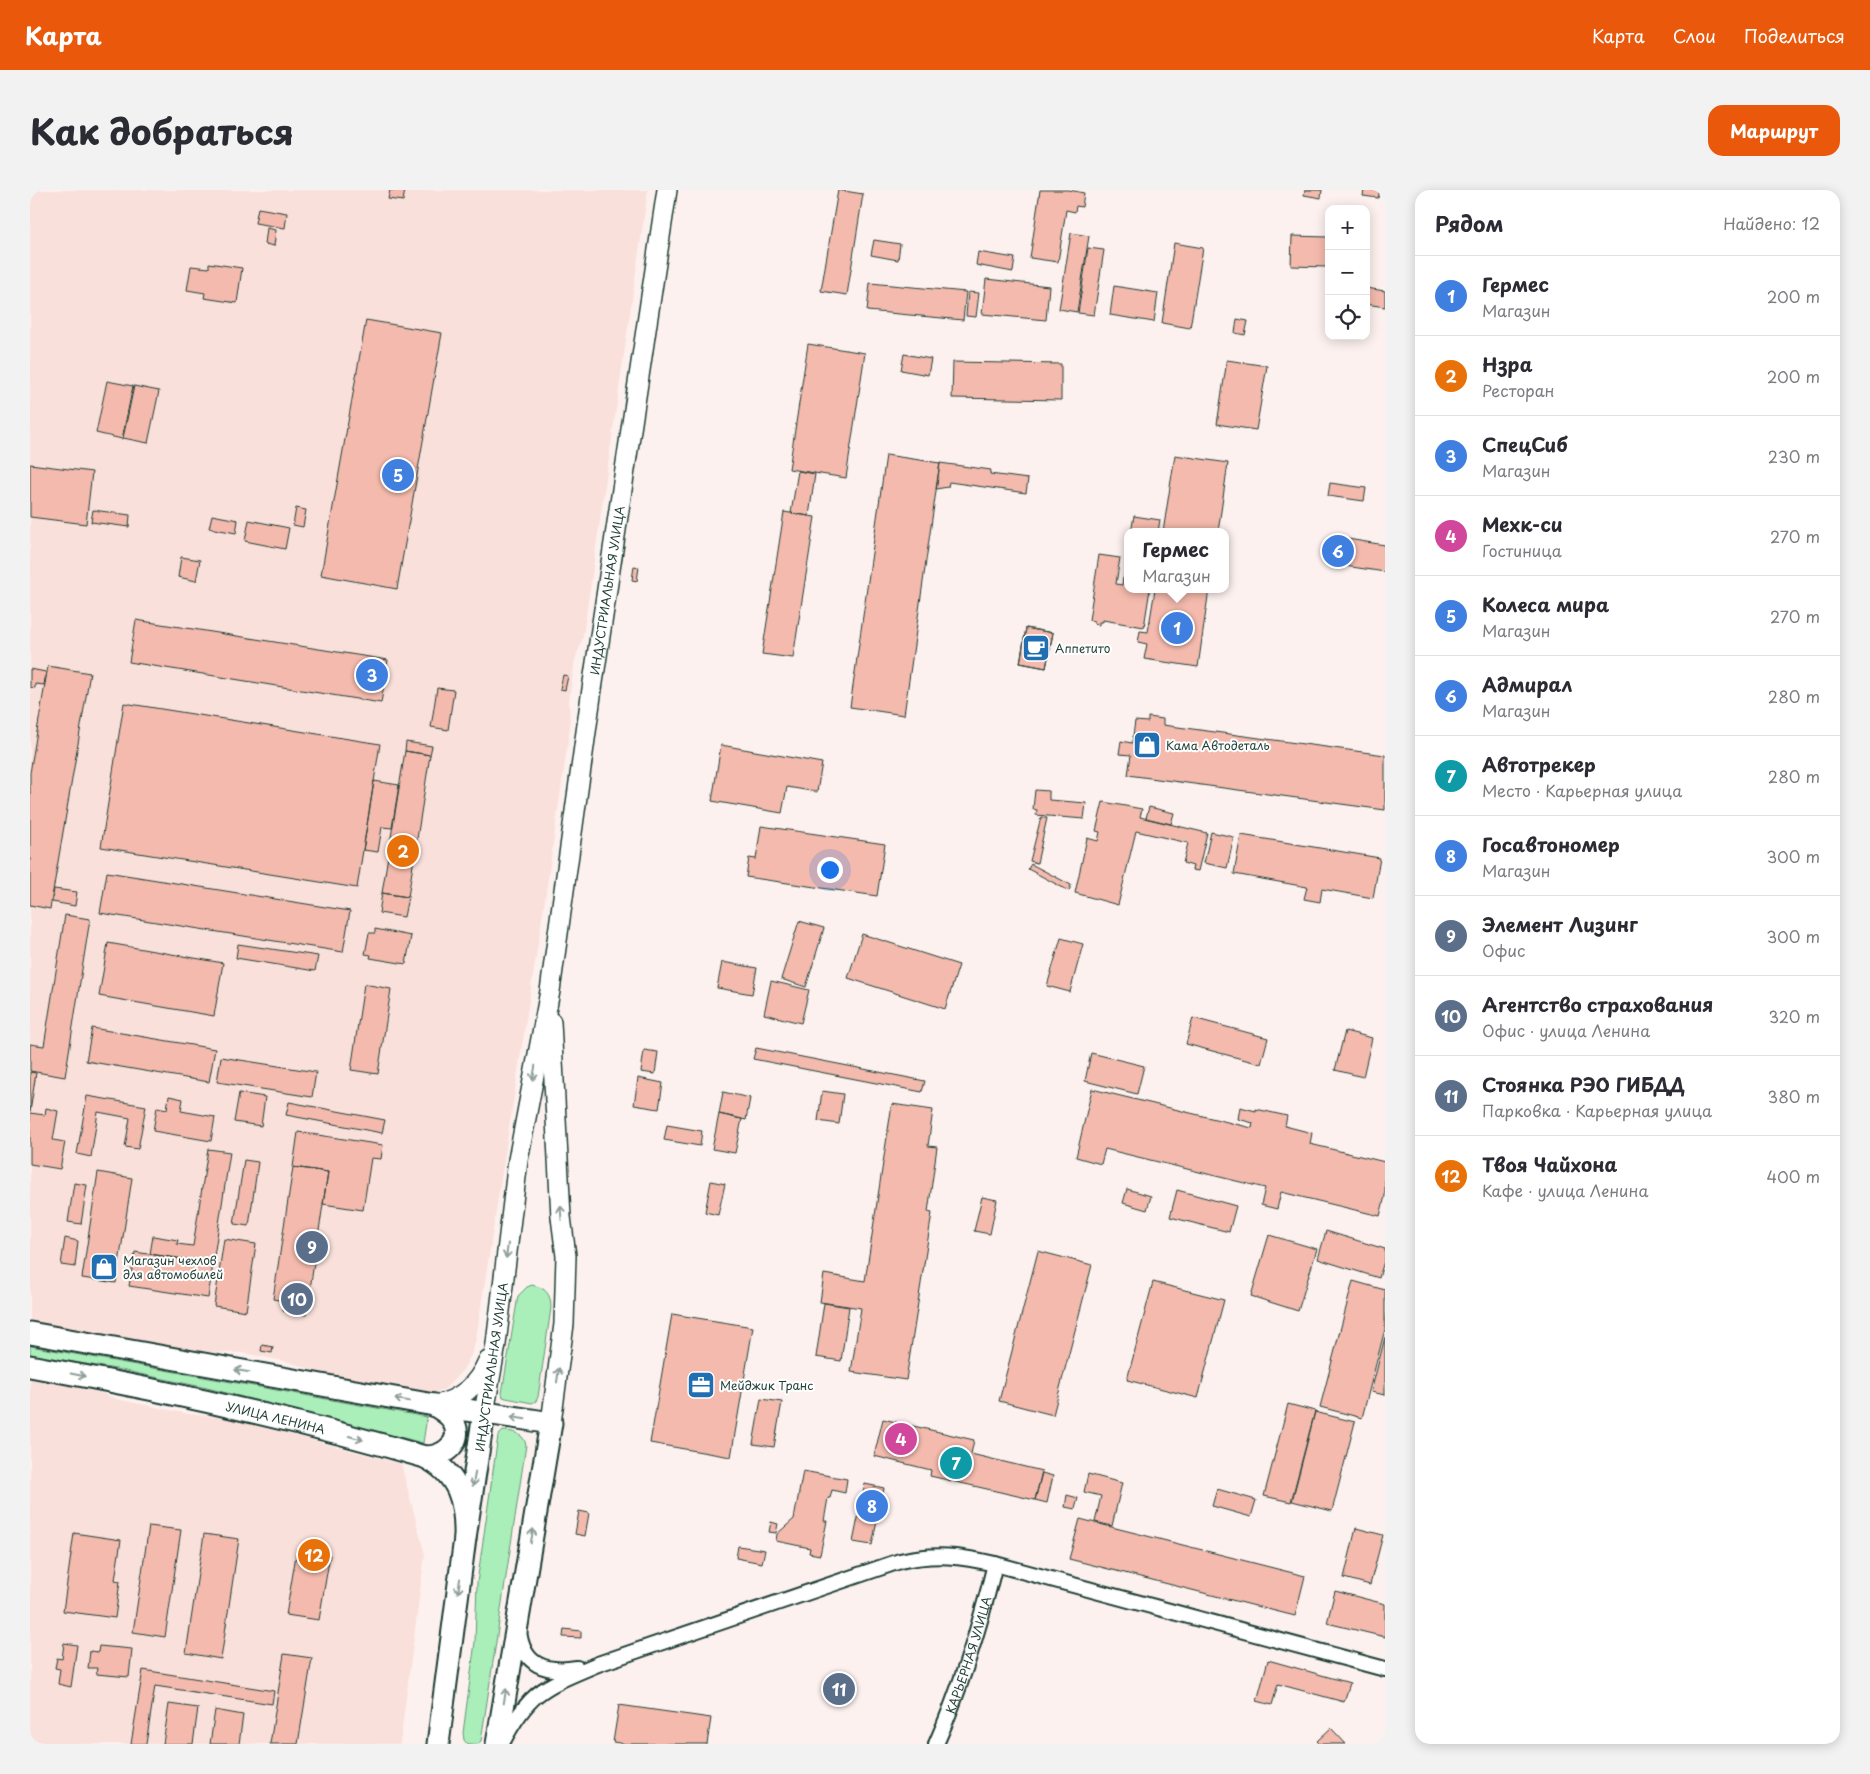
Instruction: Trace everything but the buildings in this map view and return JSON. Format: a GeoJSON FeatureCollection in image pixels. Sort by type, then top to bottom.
{"type":"FeatureCollection","features":[{"type":"Feature","properties":{"kind":"main road","name":"ИНДУСТРИАЛЬНАЯ УЛИЦА"},"geometry":{"type":"LineString","coordinates":[[439,1744],[465,1538],[496,1344],[518,1160],[550,991],[594,676],[667,190]]}},
{"type":"Feature","properties":{"kind":"main road","name":"ИНДУСТРИАЛЬНАЯ УЛИЦА"},"geometry":{"type":"LineString","coordinates":[[497,1744],[551,1424],[564,1324],[566,1256],[561,1217],[550,991]]}},
{"type":"Feature","properties":{"kind":"main road"},"geometry":{"type":"LineString","coordinates":[[30,1333],[551,1424]]}},
{"type":"Feature","properties":{"kind":"main road"},"geometry":{"type":"LineString","coordinates":[[434,1405],[456,1400],[471,1388],[485,1368],[496,1344]]}},
{"type":"Feature","properties":{"kind":"main road","name":"УЛИЦА ЛЕНИНА"},"geometry":{"type":"LineString","coordinates":[[30,1366],[248,1411],[425,1457],[445,1470],[455,1483],[464,1511],[465,1538]]}},
{"type":"Feature","properties":{"kind":"main road"},"geometry":{"type":"LineString","coordinates":[[425,1457],[434,1457],[449,1450],[454,1443],[456,1435],[452,1419],[434,1405]]}},
{"type":"Feature","properties":{"kind":"street"},"geometry":{"type":"LineString","coordinates":[[501,1744],[522,1708],[549,1685],[598,1664],[900,1560],[930,1555],[975,1559],[995,1564],[1385,1669]]}},
{"type":"Feature","properties":{"kind":"street","name":"КАРЬЕРНАЯ УЛИЦА"},"geometry":{"type":"LineString","coordinates":[[936,1744],[974,1640],[995,1564]]}},
{"type":"Feature","properties":{"kind":"street"},"geometry":{"type":"LineString","coordinates":[[518,1621],[522,1644],[530,1658],[537,1664],[554,1670],[598,1664]]}},
{"type":"Feature","properties":{"kind":"shaded area"},"geometry":{"type":"Polygon","coordinates":[[[30,190],[648,190],[583,637],[575,660],[569,701],[570,728],[546,893],[476,1339],[471,1355],[463,1370],[445,1389],[434,1393],[327,1375],[289,1362],[243,1353],[203,1352],[30,1323],[30,190]]]}},
{"type":"Feature","properties":{"kind":"shaded area"},"geometry":{"type":"Polygon","coordinates":[[[30,1378],[89,1388],[117,1399],[189,1414],[229,1418],[401,1464],[425,1554],[400,1744],[30,1744],[30,1378]]]}},
{"type":"Feature","properties":{"kind":"green space"},"geometry":{"type":"Polygon","coordinates":[[[532,1285],[547,1292],[551,1308],[538,1397],[532,1403],[503,1397],[502,1393],[518,1296],[527,1287],[532,1285]]]}},
{"type":"Feature","properties":{"kind":"green space"},"geometry":{"type":"Polygon","coordinates":[[[30,1346],[427,1417],[423,1443],[207,1388],[116,1369],[30,1355],[30,1346]]]}},
{"type":"Feature","properties":{"kind":"green space"},"geometry":{"type":"Polygon","coordinates":[[[503,1431],[518,1434],[523,1438],[526,1445],[481,1741],[478,1744],[467,1744],[463,1733],[475,1642],[477,1583],[498,1436],[503,1431]]]}},
{"type":"Feature","properties":{"kind":"place","name":"Колеса мира"},"geometry":{"type":"Point","coordinates":[398,475]}},
{"type":"Feature","properties":{"kind":"place","name":"Адмирал"},"geometry":{"type":"Point","coordinates":[1338,551]}},
{"type":"Feature","properties":{"kind":"place","name":"Гермес"},"geometry":{"type":"Point","coordinates":[1177,628]}},
{"type":"Feature","properties":{"kind":"place","name":"Аппетито"},"geometry":{"type":"Point","coordinates":[1036,648]}},
{"type":"Feature","properties":{"kind":"place","name":"СпецСиб"},"geometry":{"type":"Point","coordinates":[372,675]}},
{"type":"Feature","properties":{"kind":"place","name":"Кама Автодеталь"},"geometry":{"type":"Point","coordinates":[1147,745]}},
{"type":"Feature","properties":{"kind":"place","name":"Нзра"},"geometry":{"type":"Point","coordinates":[403,851]}},
{"type":"Feature","properties":{"kind":"place","name":"Элемент Лизинг"},"geometry":{"type":"Point","coordinates":[312,1247]}},
{"type":"Feature","properties":{"kind":"place","name":"Магазин чехлов для автомобилей"},"geometry":{"type":"Point","coordinates":[104,1267]}},
{"type":"Feature","properties":{"kind":"place","name":"Агентство страхования"},"geometry":{"type":"Point","coordinates":[297,1299]}},
{"type":"Feature","properties":{"kind":"place","name":"Мейджик Транс"},"geometry":{"type":"Point","coordinates":[701,1385]}},
{"type":"Feature","properties":{"kind":"place","name":"Мехк-си"},"geometry":{"type":"Point","coordinates":[901,1439]}},
{"type":"Feature","properties":{"kind":"place","name":"Автотрекер"},"geometry":{"type":"Point","coordinates":[956,1463]}},
{"type":"Feature","properties":{"kind":"place","name":"Госавтономер"},"geometry":{"type":"Point","coordinates":[872,1506]}},
{"type":"Feature","properties":{"kind":"place","name":"Твоя Чайхона"},"geometry":{"type":"Point","coordinates":[314,1555]}},
{"type":"Feature","properties":{"kind":"place","name":"Стоянка РЭО ГИБДД"},"geometry":{"type":"Point","coordinates":[839,1689]}}]}
